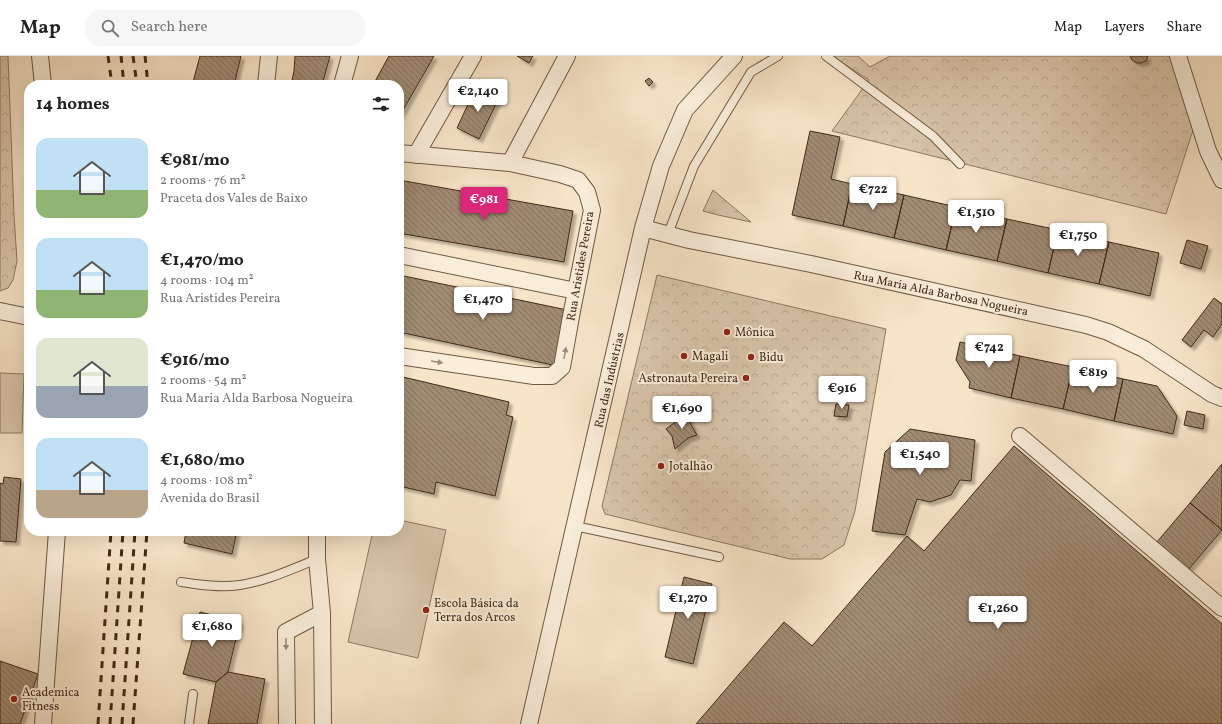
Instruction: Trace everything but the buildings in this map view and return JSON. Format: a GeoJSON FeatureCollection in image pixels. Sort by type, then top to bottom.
{"type":"FeatureCollection","features":[{"type":"Feature","properties":{"kind":"street"},"geometry":{"type":"LineString","coordinates":[[40,56],[42,80]]}},
{"type":"Feature","properties":{"kind":"street"},"geometry":{"type":"LineString","coordinates":[[267,80],[269,56]]}},
{"type":"Feature","properties":{"kind":"street"},"geometry":{"type":"LineString","coordinates":[[343,80],[350,56]]}},
{"type":"Feature","properties":{"kind":"street"},"geometry":{"type":"LineString","coordinates":[[416,155],[473,56]]}},
{"type":"Feature","properties":{"kind":"street"},"geometry":{"type":"LineString","coordinates":[[510,163],[567,56]]}},
{"type":"Feature","properties":{"kind":"street","name":"Rua das Indústrias"},"geometry":{"type":"LineString","coordinates":[[529,724],[644,228],[661,166],[685,110],[734,56]]}},
{"type":"Feature","properties":{"kind":"street"},"geometry":{"type":"LineString","coordinates":[[1178,56],[1208,151],[1222,180]]}},
{"type":"Feature","properties":{"kind":"street","name":"Rua Aristides Pereira"},"geometry":{"type":"LineString","coordinates":[[404,154],[510,163],[560,174],[578,180],[587,192],[592,210],[562,368],[552,376],[534,376],[404,357]]}},
{"type":"Feature","properties":{"kind":"street","name":"Rua Maria Alda Barbosa Nogueira"},"geometry":{"type":"LineString","coordinates":[[644,228],[1094,327],[1144,349],[1212,394],[1222,398]]}},
{"type":"Feature","properties":{"kind":"street"},"geometry":{"type":"LineString","coordinates":[[404,256],[576,291]]}},
{"type":"Feature","properties":{"kind":"street"},"geometry":{"type":"LineString","coordinates":[[0,311],[24,316]]}},
{"type":"Feature","properties":{"kind":"street"},"geometry":{"type":"LineString","coordinates":[[1020,436],[1222,608]]}},
{"type":"Feature","properties":{"kind":"street"},"geometry":{"type":"LineString","coordinates":[[43,724],[57,536]]}},
{"type":"Feature","properties":{"kind":"street"},"geometry":{"type":"LineString","coordinates":[[317,536],[317,559],[322,613],[325,724]]}},
{"type":"Feature","properties":{"kind":"street"},"geometry":{"type":"LineString","coordinates":[[287,724],[286,632],[322,613]]}},
{"type":"Feature","properties":{"kind":"lane"},"geometry":{"type":"LineString","coordinates":[[668,234],[694,166],[751,72],[778,56]]}},
{"type":"Feature","properties":{"kind":"lane"},"geometry":{"type":"LineString","coordinates":[[826,56],[933,136],[960,164]]}},
{"type":"Feature","properties":{"kind":"lane"},"geometry":{"type":"LineString","coordinates":[[575,526],[719,557]]}},
{"type":"Feature","properties":{"kind":"lane"},"geometry":{"type":"LineString","coordinates":[[181,582],[209,586],[240,586],[276,576],[317,559]]}},
{"type":"Feature","properties":{"kind":"lane"},"geometry":{"type":"LineString","coordinates":[[189,724],[193,694]]}},
{"type":"Feature","properties":{"kind":"green space"},"geometry":{"type":"Polygon","coordinates":[[[0,56],[8,56],[17,261],[13,280],[8,288],[0,291],[0,56]]]}},
{"type":"Feature","properties":{"kind":"green space"},"geometry":{"type":"Polygon","coordinates":[[[832,56],[858,56],[870,67],[890,56],[1171,56],[1194,127],[1166,214],[832,131],[869,80],[832,56]]]}},
{"type":"Feature","properties":{"kind":"green space"},"geometry":{"type":"Polygon","coordinates":[[[713,190],[751,222],[703,211],[713,190]]]}},
{"type":"Feature","properties":{"kind":"green space"},"geometry":{"type":"Polygon","coordinates":[[[657,275],[886,329],[855,511],[844,545],[822,559],[790,559],[605,514],[602,506],[657,275]]]}},
{"type":"Feature","properties":{"kind":"green space"},"geometry":{"type":"Polygon","coordinates":[[[0,373],[24,374],[22,433],[0,433],[0,373]]]}},
{"type":"Feature","properties":{"kind":"green space"},"geometry":{"type":"Polygon","coordinates":[[[404,521],[446,530],[418,658],[348,642],[372,536],[404,536],[404,521]]]}},
{"type":"Feature","properties":{"kind":"railway"},"geometry":{"type":"LineString","coordinates":[[108,56],[111,80]]}},
{"type":"Feature","properties":{"kind":"railway"},"geometry":{"type":"LineString","coordinates":[[121,56],[123,80]]}},
{"type":"Feature","properties":{"kind":"railway"},"geometry":{"type":"LineString","coordinates":[[133,56],[136,80]]}},
{"type":"Feature","properties":{"kind":"railway"},"geometry":{"type":"LineString","coordinates":[[145,56],[147,80]]}},
{"type":"Feature","properties":{"kind":"railway"},"geometry":{"type":"LineString","coordinates":[[98,724],[111,536]]}},
{"type":"Feature","properties":{"kind":"railway"},"geometry":{"type":"LineString","coordinates":[[110,724],[123,536]]}},
{"type":"Feature","properties":{"kind":"railway"},"geometry":{"type":"LineString","coordinates":[[122,724],[135,536]]}},
{"type":"Feature","properties":{"kind":"railway"},"geometry":{"type":"LineString","coordinates":[[133,724],[147,536]]}},
{"type":"Feature","properties":{"kind":"place","name":"Mônica"},"geometry":{"type":"Point","coordinates":[727,332]}},
{"type":"Feature","properties":{"kind":"place","name":"Magali"},"geometry":{"type":"Point","coordinates":[684,356]}},
{"type":"Feature","properties":{"kind":"place","name":"Bidu"},"geometry":{"type":"Point","coordinates":[751,357]}},
{"type":"Feature","properties":{"kind":"place","name":"Astronauta Pereira"},"geometry":{"type":"Point","coordinates":[746,378]}},
{"type":"Feature","properties":{"kind":"place","name":"Jotalhão"},"geometry":{"type":"Point","coordinates":[661,466]}},
{"type":"Feature","properties":{"kind":"place","name":"Escola Básica da Terra dos Arcos"},"geometry":{"type":"Point","coordinates":[426,610]}},
{"type":"Feature","properties":{"kind":"place","name":"Academica Fitness"},"geometry":{"type":"Point","coordinates":[14,699]}}]}
